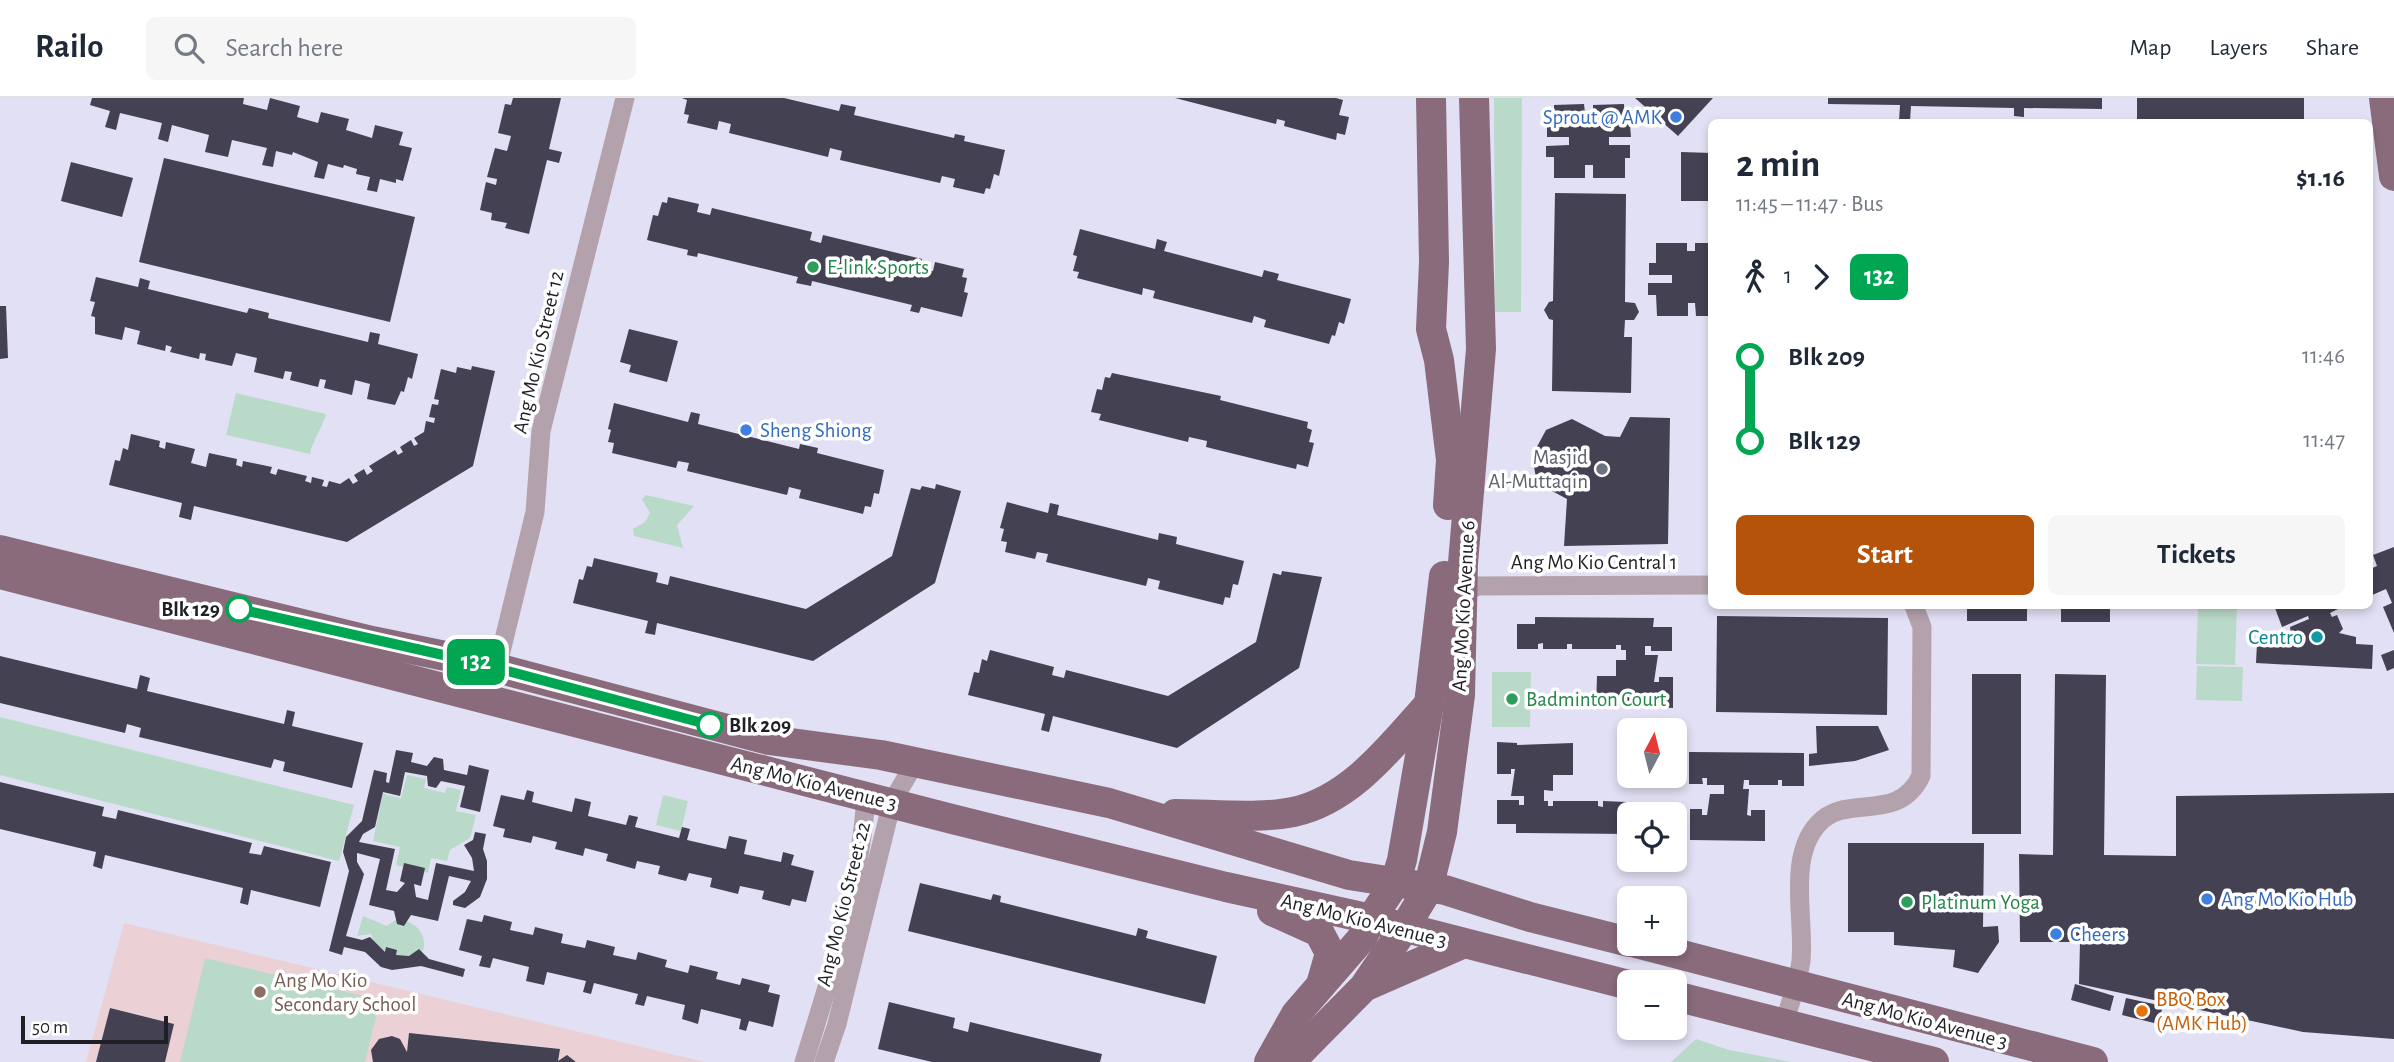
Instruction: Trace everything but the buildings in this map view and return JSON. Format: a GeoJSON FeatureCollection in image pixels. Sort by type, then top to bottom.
{"type":"FeatureCollection","features":[{"type":"Feature","properties":{"kind":"main road","name":"Ang Mo Kio Avenue 6"},"geometry":{"type":"LineString","coordinates":[[1290,1062],[1364,987],[1404,930],[1428,889],[1442,832],[1460,695],[1481,349],[1474,98]]}},
{"type":"Feature","properties":{"kind":"main road"},"geometry":{"type":"LineString","coordinates":[[2384,98],[2394,176]]}},
{"type":"Feature","properties":{"kind":"main road","name":"Ang Mo Kio Avenue 6"},"geometry":{"type":"LineString","coordinates":[[1269,1062],[1296,1014],[1362,938],[1395,883],[1402,860],[1429,704],[1443,592],[1451,460],[1439,359],[1432,329],[1434,257],[1430,100]]}},
{"type":"Feature","properties":{"kind":"main road","name":"Ang Mo Kio Avenue 3"},"geometry":{"type":"LineString","coordinates":[[0,550],[496,668],[769,740],[916,761],[1109,803],[1349,875],[1445,890],[1530,917],[1617,939]]}},
{"type":"Feature","properties":{"kind":"main road","name":"Ang Mo Kio Avenue 3"},"geometry":{"type":"LineString","coordinates":[[0,574],[879,800],[1226,887],[1371,919],[1404,930],[1617,982]]}},
{"type":"Feature","properties":{"kind":"main road"},"geometry":{"type":"LineString","coordinates":[[1144,815],[1291,813],[1320,804],[1340,792],[1385,752],[1429,704]]}},
{"type":"Feature","properties":{"kind":"main road"},"geometry":{"type":"LineString","coordinates":[[647,741],[655,710]]}},
{"type":"Feature","properties":{"kind":"main road"},"geometry":{"type":"LineString","coordinates":[[1442,832],[1444,851],[1458,873],[1530,917]]}},
{"type":"Feature","properties":{"kind":"main road"},"geometry":{"type":"LineString","coordinates":[[1226,887],[1319,932],[1331,953],[1322,981]]}},
{"type":"Feature","properties":{"kind":"main road"},"geometry":{"type":"LineString","coordinates":[[1364,987],[1462,944]]}},
{"type":"Feature","properties":{"kind":"main road","name":"Ang Mo Kio Avenue 3"},"geometry":{"type":"LineString","coordinates":[[1685,956],[2092,1062]]}},
{"type":"Feature","properties":{"kind":"main road","name":"Ang Mo Kio Avenue 3"},"geometry":{"type":"LineString","coordinates":[[1687,999],[1934,1062]]}},
{"type":"Feature","properties":{"kind":"street","name":"Ang Mo Kio Street 12"},"geometry":{"type":"LineString","coordinates":[[489,701],[535,512],[541,431],[625,98]]}},
{"type":"Feature","properties":{"kind":"street","name":"Ang Mo Kio Central 1"},"geometry":{"type":"LineString","coordinates":[[1467,582],[1708,584]]}},
{"type":"Feature","properties":{"kind":"street"},"geometry":{"type":"LineString","coordinates":[[1784,1024],[1801,961],[1801,871],[1812,833],[1818,824],[1839,812],[1897,802],[1915,788],[1921,776],[1923,644],[1922,627],[1915,609]]}},
{"type":"Feature","properties":{"kind":"street","name":"Ang Mo Kio Street 22"},"geometry":{"type":"LineString","coordinates":[[804,1062],[841,938],[864,832],[879,800],[916,761]]}},
{"type":"Feature","properties":{"kind":"street","name":"Ang Mo Kio Street 22"},"geometry":{"type":"LineString","coordinates":[[824,1062],[843,1002],[879,800]]}},
{"type":"Feature","properties":{"kind":"shaded area","name":"Ang Mo Kio Secondary School"},"geometry":{"type":"Polygon","coordinates":[[[124,923],[705,1062],[86,1062],[124,923]]]}},
{"type":"Feature","properties":{"kind":"green space"},"geometry":{"type":"Polygon","coordinates":[[[1494,98],[1522,98],[1521,312],[1495,312],[1494,98]]]}},
{"type":"Feature","properties":{"kind":"green space"},"geometry":{"type":"Polygon","coordinates":[[[236,393],[326,414],[310,454],[226,435],[236,393]]]}},
{"type":"Feature","properties":{"kind":"green space"},"geometry":{"type":"Polygon","coordinates":[[[646,495],[694,506],[677,525],[683,548],[634,536],[633,529],[645,522],[650,513],[642,499],[646,495]]]}},
{"type":"Feature","properties":{"kind":"green space"},"geometry":{"type":"Polygon","coordinates":[[[2198,609],[2237,609],[2235,665],[2196,664],[2198,609]]]}},
{"type":"Feature","properties":{"kind":"green space"},"geometry":{"type":"Polygon","coordinates":[[[2197,666],[2243,667],[2242,701],[2196,700],[2197,666]]]}},
{"type":"Feature","properties":{"kind":"green space","name":"Badminton Court"},"geometry":{"type":"Polygon","coordinates":[[[1492,672],[1531,672],[1530,727],[1492,727],[1492,672]]]}},
{"type":"Feature","properties":{"kind":"green space"},"geometry":{"type":"Polygon","coordinates":[[[0,717],[354,805],[339,861],[0,775],[0,717]]]}},
{"type":"Feature","properties":{"kind":"green space"},"geometry":{"type":"Polygon","coordinates":[[[407,775],[426,779],[424,788],[445,793],[447,787],[461,790],[456,811],[476,815],[470,838],[450,850],[447,861],[431,858],[428,873],[396,865],[400,847],[373,841],[383,794],[401,798],[407,775]]]}},
{"type":"Feature","properties":{"kind":"green space"},"geometry":{"type":"Polygon","coordinates":[[[663,795],[688,801],[681,831],[656,825],[663,795]]]}},
{"type":"Feature","properties":{"kind":"green space"},"geometry":{"type":"Polygon","coordinates":[[[363,916],[387,926],[397,919],[409,922],[421,932],[424,949],[410,957],[394,956],[386,952],[379,948],[371,934],[357,936],[363,916]]]}},
{"type":"Feature","properties":{"kind":"green space"},"geometry":{"type":"Polygon","coordinates":[[[205,958],[380,1000],[365,1062],[180,1062],[205,958]]]}},
{"type":"Feature","properties":{"kind":"green space"},"geometry":{"type":"Polygon","coordinates":[[[1696,1039],[1729,1050],[1791,1062],[1671,1062],[1696,1039]]]}},
{"type":"Feature","properties":{"kind":"bus line","name":"132"},"geometry":{"type":"LineString","coordinates":[[239,609],[470,661],[710,725]]}},
{"type":"Feature","properties":{"kind":"place","name":"Sprout @ AMK"},"geometry":{"type":"Point","coordinates":[1676,117]}},
{"type":"Feature","properties":{"kind":"place","name":"E-link Sports"},"geometry":{"type":"Point","coordinates":[813,267]}},
{"type":"Feature","properties":{"kind":"place","name":"Sheng Shiong"},"geometry":{"type":"Point","coordinates":[746,430]}},
{"type":"Feature","properties":{"kind":"place","name":"Masjid Al-Muttaqin"},"geometry":{"type":"Point","coordinates":[1602,469]}},
{"type":"Feature","properties":{"kind":"place","name":"Blk 129"},"geometry":{"type":"Point","coordinates":[239,609]}},
{"type":"Feature","properties":{"kind":"place","name":"Centro"},"geometry":{"type":"Point","coordinates":[2317,637]}},
{"type":"Feature","properties":{"kind":"place","name":"Badminton Court"},"geometry":{"type":"Point","coordinates":[1512,699]}},
{"type":"Feature","properties":{"kind":"place","name":"Blk 209"},"geometry":{"type":"Point","coordinates":[710,725]}},
{"type":"Feature","properties":{"kind":"place","name":"Ang Mo Kio Hub"},"geometry":{"type":"Point","coordinates":[2207,899]}},
{"type":"Feature","properties":{"kind":"place","name":"Platinum Yoga"},"geometry":{"type":"Point","coordinates":[1907,902]}},
{"type":"Feature","properties":{"kind":"place","name":"Cheers"},"geometry":{"type":"Point","coordinates":[2056,934]}},
{"type":"Feature","properties":{"kind":"place","name":"Ang Mo Kio Secondary School"},"geometry":{"type":"Point","coordinates":[260,992]}},
{"type":"Feature","properties":{"kind":"place","name":"BBQ Box (AMK Hub)"},"geometry":{"type":"Point","coordinates":[2142,1011]}}]}
